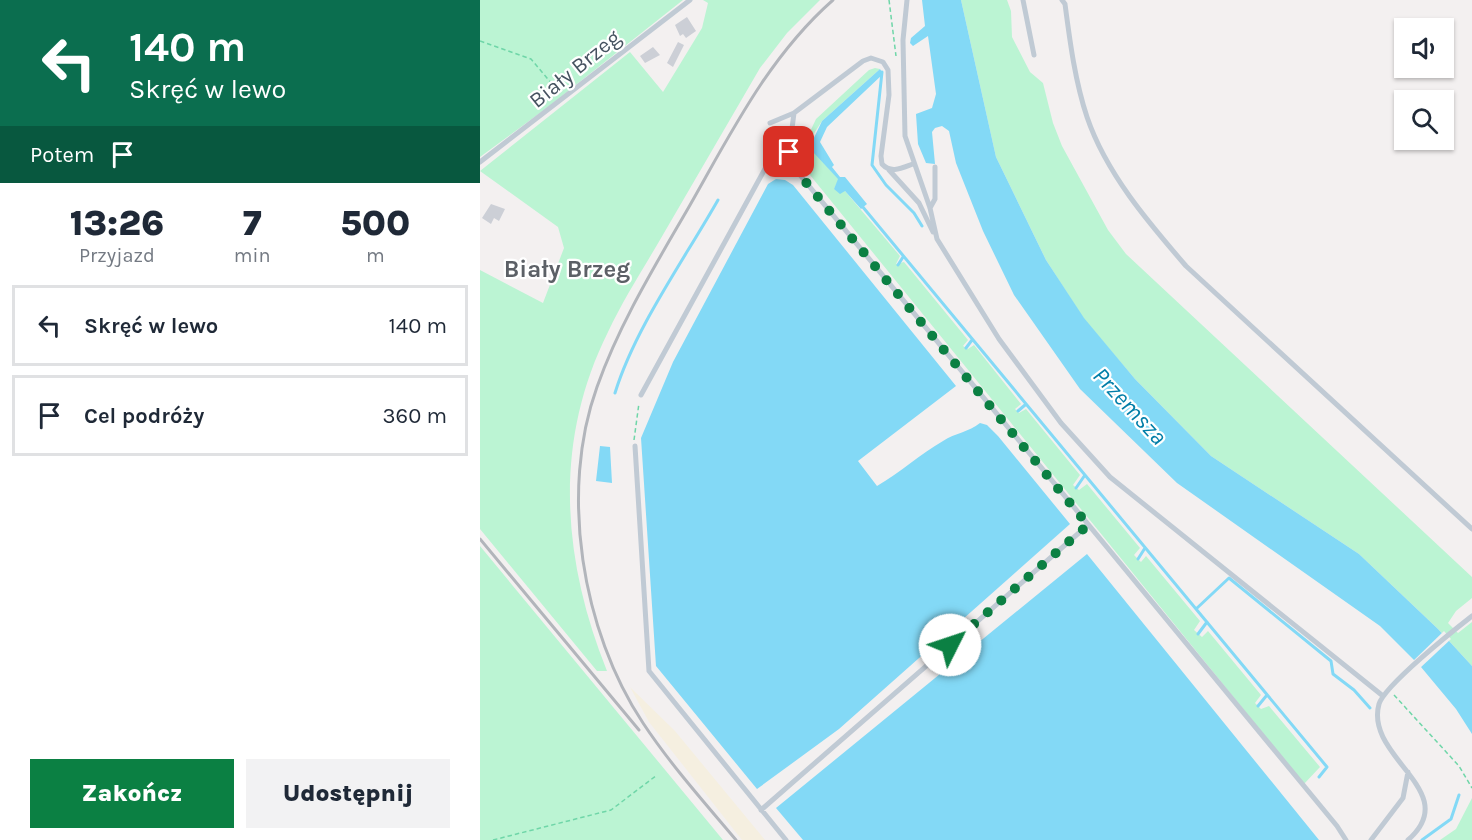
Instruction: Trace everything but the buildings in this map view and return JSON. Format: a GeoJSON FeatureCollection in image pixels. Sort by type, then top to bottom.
{"type":"FeatureCollection","features":[{"type":"Feature","properties":{"kind":"lane","name":"Biały Brzeg"},"geometry":{"type":"LineString","coordinates":[[480,162],[690,0]]}},
{"type":"Feature","properties":{"kind":"lane"},"geometry":{"type":"LineString","coordinates":[[907,0],[903,40],[905,136],[930,208],[937,239]]}},
{"type":"Feature","properties":{"kind":"lane"},"geometry":{"type":"LineString","coordinates":[[1023,0],[1034,55]]}},
{"type":"Feature","properties":{"kind":"lane"},"geometry":{"type":"LineString","coordinates":[[1062,0],[1065,4],[1074,64],[1087,118],[1110,166],[1150,223],[1186,266],[1472,529]]}},
{"type":"Feature","properties":{"kind":"lane"},"geometry":{"type":"LineString","coordinates":[[770,123],[794,114],[863,61],[871,57],[883,62],[889,79],[889,95],[881,160],[919,203],[937,239],[999,339],[1086,453],[1143,506],[1383,696]]}},
{"type":"Feature","properties":{"kind":"lane"},"geometry":{"type":"LineString","coordinates":[[794,114],[789,152],[795,169],[1337,826],[1346,840]]}},
{"type":"Feature","properties":{"kind":"lane"},"geometry":{"type":"LineString","coordinates":[[641,395],[766,167],[781,162],[795,169]]}},
{"type":"Feature","properties":{"kind":"lane"},"geometry":{"type":"LineString","coordinates":[[888,169],[897,170],[913,164]]}},
{"type":"Feature","properties":{"kind":"lane"},"geometry":{"type":"LineString","coordinates":[[930,208],[935,199],[935,167]]}},
{"type":"Feature","properties":{"kind":"lane"},"geometry":{"type":"LineString","coordinates":[[635,446],[649,671],[786,840]]}},
{"type":"Feature","properties":{"kind":"lane"},"geometry":{"type":"LineString","coordinates":[[761,810],[1088,525]]}},
{"type":"Feature","properties":{"kind":"lane"},"geometry":{"type":"LineString","coordinates":[[1408,840],[1420,830],[1426,808],[1423,796],[1385,743],[1378,728],[1379,705],[1389,690],[1472,616]]}},
{"type":"Feature","properties":{"kind":"lane"},"geometry":{"type":"LineString","coordinates":[[1371,840],[1403,798],[1408,772]]}},
{"type":"Feature","properties":{"kind":"path"},"geometry":{"type":"LineString","coordinates":[[480,41],[531,59],[564,99]]}},
{"type":"Feature","properties":{"kind":"path"},"geometry":{"type":"LineString","coordinates":[[766,167],[775,145],[794,114]]}},
{"type":"Feature","properties":{"kind":"path"},"geometry":{"type":"LineString","coordinates":[[634,438],[641,395]]}},
{"type":"Feature","properties":{"kind":"path"},"geometry":{"type":"LineString","coordinates":[[1389,690],[1459,766],[1472,788]]}},
{"type":"Feature","properties":{"kind":"path"},"geometry":{"type":"LineString","coordinates":[[493,840],[611,810],[657,775]]}},
{"type":"Feature","properties":{"kind":"green space"},"geometry":{"type":"Polygon","coordinates":[[[480,0],[683,0],[548,107],[480,157],[480,0]]]}},
{"type":"Feature","properties":{"kind":"green space"},"geometry":{"type":"Polygon","coordinates":[[[703,0],[820,0],[787,33],[760,68],[621,307],[590,374],[578,416],[572,458],[570,501],[573,544],[580,586],[607,671],[597,671],[480,529],[480,270],[543,303],[564,248],[558,227],[480,171],[630,52],[663,92],[702,28],[708,3],[703,0]]]}},
{"type":"Feature","properties":{"kind":"green space"},"geometry":{"type":"Polygon","coordinates":[[[961,0],[1007,0],[1011,11],[1012,37],[1030,72],[1043,83],[1053,123],[1062,146],[1108,230],[1126,254],[1472,577],[1472,598],[1456,611],[1448,623],[1458,633],[1472,622],[1472,666],[1438,629],[1359,554],[1211,456],[1135,379],[1084,319],[1046,260],[996,157],[961,0]]]}},
{"type":"Feature","properties":{"kind":"green space"},"geometry":{"type":"Polygon","coordinates":[[[880,69],[822,121],[813,135],[829,169],[839,179],[834,189],[845,191],[900,256],[896,264],[904,262],[968,340],[963,346],[968,349],[974,345],[1021,404],[1015,409],[1019,413],[1026,409],[1080,475],[1073,485],[1079,490],[1087,484],[1140,548],[1134,555],[1141,562],[1146,556],[1200,621],[1194,630],[1202,637],[1208,631],[1261,695],[1255,703],[1261,709],[1269,706],[1320,767],[1304,784],[797,159],[816,119],[869,70],[880,69]]]}},
{"type":"Feature","properties":{"kind":"green space"},"geometry":{"type":"Polygon","coordinates":[[[480,546],[723,840],[480,840],[480,546]]]}},
{"type":"Feature","properties":{"kind":"green space"},"geometry":{"type":"Polygon","coordinates":[[[1472,798],[1472,840],[1440,840],[1456,829],[1472,798]]]}},
{"type":"Feature","properties":{"kind":"sand"},"geometry":{"type":"Polygon","coordinates":[[[630,687],[675,731],[765,840],[742,840],[649,722],[630,687]]]}},
{"type":"Feature","properties":{"kind":"water","name":"Przemsza"},"geometry":{"type":"Polygon","coordinates":[[[922,0],[961,0],[996,157],[1046,260],[1084,318],[1135,379],[1211,456],[1359,554],[1438,629],[1472,666],[1472,734],[1456,709],[1421,667],[1380,626],[1177,483],[1080,389],[1014,295],[983,231],[956,163],[949,131],[942,126],[935,128],[932,132],[935,164],[926,163],[918,144],[916,114],[932,108],[936,94],[928,36],[913,46],[910,43],[911,38],[925,26],[922,0]]]}},
{"type":"Feature","properties":{"kind":"water"},"geometry":{"type":"Polygon","coordinates":[[[880,69],[883,74],[827,127],[820,142],[834,165],[832,167],[840,177],[845,177],[867,204],[861,209],[845,191],[840,194],[834,189],[838,179],[813,152],[811,144],[822,121],[880,69]]]}},
{"type":"Feature","properties":{"kind":"water"},"geometry":{"type":"Polygon","coordinates":[[[776,179],[785,180],[793,185],[956,386],[858,461],[877,486],[948,438],[980,423],[987,425],[998,436],[1070,524],[839,729],[757,789],[656,666],[641,438],[673,362],[768,184],[776,179]]]}},
{"type":"Feature","properties":{"kind":"water"},"geometry":{"type":"Polygon","coordinates":[[[600,446],[610,447],[612,483],[596,481],[600,446]]]}},
{"type":"Feature","properties":{"kind":"water"},"geometry":{"type":"Polygon","coordinates":[[[1087,554],[1319,840],[803,840],[776,808],[1087,554]]]}},
{"type":"Feature","properties":{"kind":"pier"},"geometry":{"type":"Polygon","coordinates":[[[1444,631],[1451,639],[1419,669],[1412,662],[1444,631]]]}},
{"type":"Feature","properties":{"kind":"waterway"},"geometry":{"type":"LineString","coordinates":[[882,72],[872,165],[886,185],[914,213],[922,226]]}},
{"type":"Feature","properties":{"kind":"waterway"},"geometry":{"type":"LineString","coordinates":[[615,393],[647,319],[718,200]]}},
{"type":"Feature","properties":{"kind":"waterway"},"geometry":{"type":"LineString","coordinates":[[862,206],[1327,767],[1319,777]]}},
{"type":"Feature","properties":{"kind":"waterway"},"geometry":{"type":"LineString","coordinates":[[898,265],[903,257]]}},
{"type":"Feature","properties":{"kind":"waterway"},"geometry":{"type":"LineString","coordinates":[[966,348],[972,340]]}},
{"type":"Feature","properties":{"kind":"waterway"},"geometry":{"type":"LineString","coordinates":[[1018,411],[1025,405]]}},
{"type":"Feature","properties":{"kind":"waterway"},"geometry":{"type":"LineString","coordinates":[[1076,488],[1085,475]]}},
{"type":"Feature","properties":{"kind":"waterway"},"geometry":{"type":"LineString","coordinates":[[1138,559],[1145,548]]}},
{"type":"Feature","properties":{"kind":"waterway"},"geometry":{"type":"LineString","coordinates":[[1196,609],[1229,578],[1331,661],[1333,674],[1354,690],[1370,708]]}},
{"type":"Feature","properties":{"kind":"waterway"},"geometry":{"type":"LineString","coordinates":[[1198,634],[1207,622]]}},
{"type":"Feature","properties":{"kind":"waterway"},"geometry":{"type":"LineString","coordinates":[[1258,706],[1267,695]]}},
{"type":"Feature","properties":{"kind":"waterway"},"geometry":{"type":"LineString","coordinates":[[1422,840],[1451,819],[1459,795]]}},
{"type":"Feature","properties":{"kind":"railway"},"geometry":{"type":"LineString","coordinates":[[736,840],[653,738],[622,686],[605,646],[592,604],[583,560],[579,515],[580,471],[586,428],[597,387],[637,298],[751,100],[788,47],[833,0]]}},
{"type":"Feature","properties":{"kind":"railway"},"geometry":{"type":"LineString","coordinates":[[480,539],[639,730]]}},
{"type":"Feature","properties":{"kind":"district","name":"Biały Brzeg"},"geometry":{"type":"Point","coordinates":[567,269]}},
{"type":"Feature","properties":{"kind":"route"},"geometry":{"type":"LineString","coordinates":[[789,152],[795,169],[1088,525],[950,645]]}}]}
